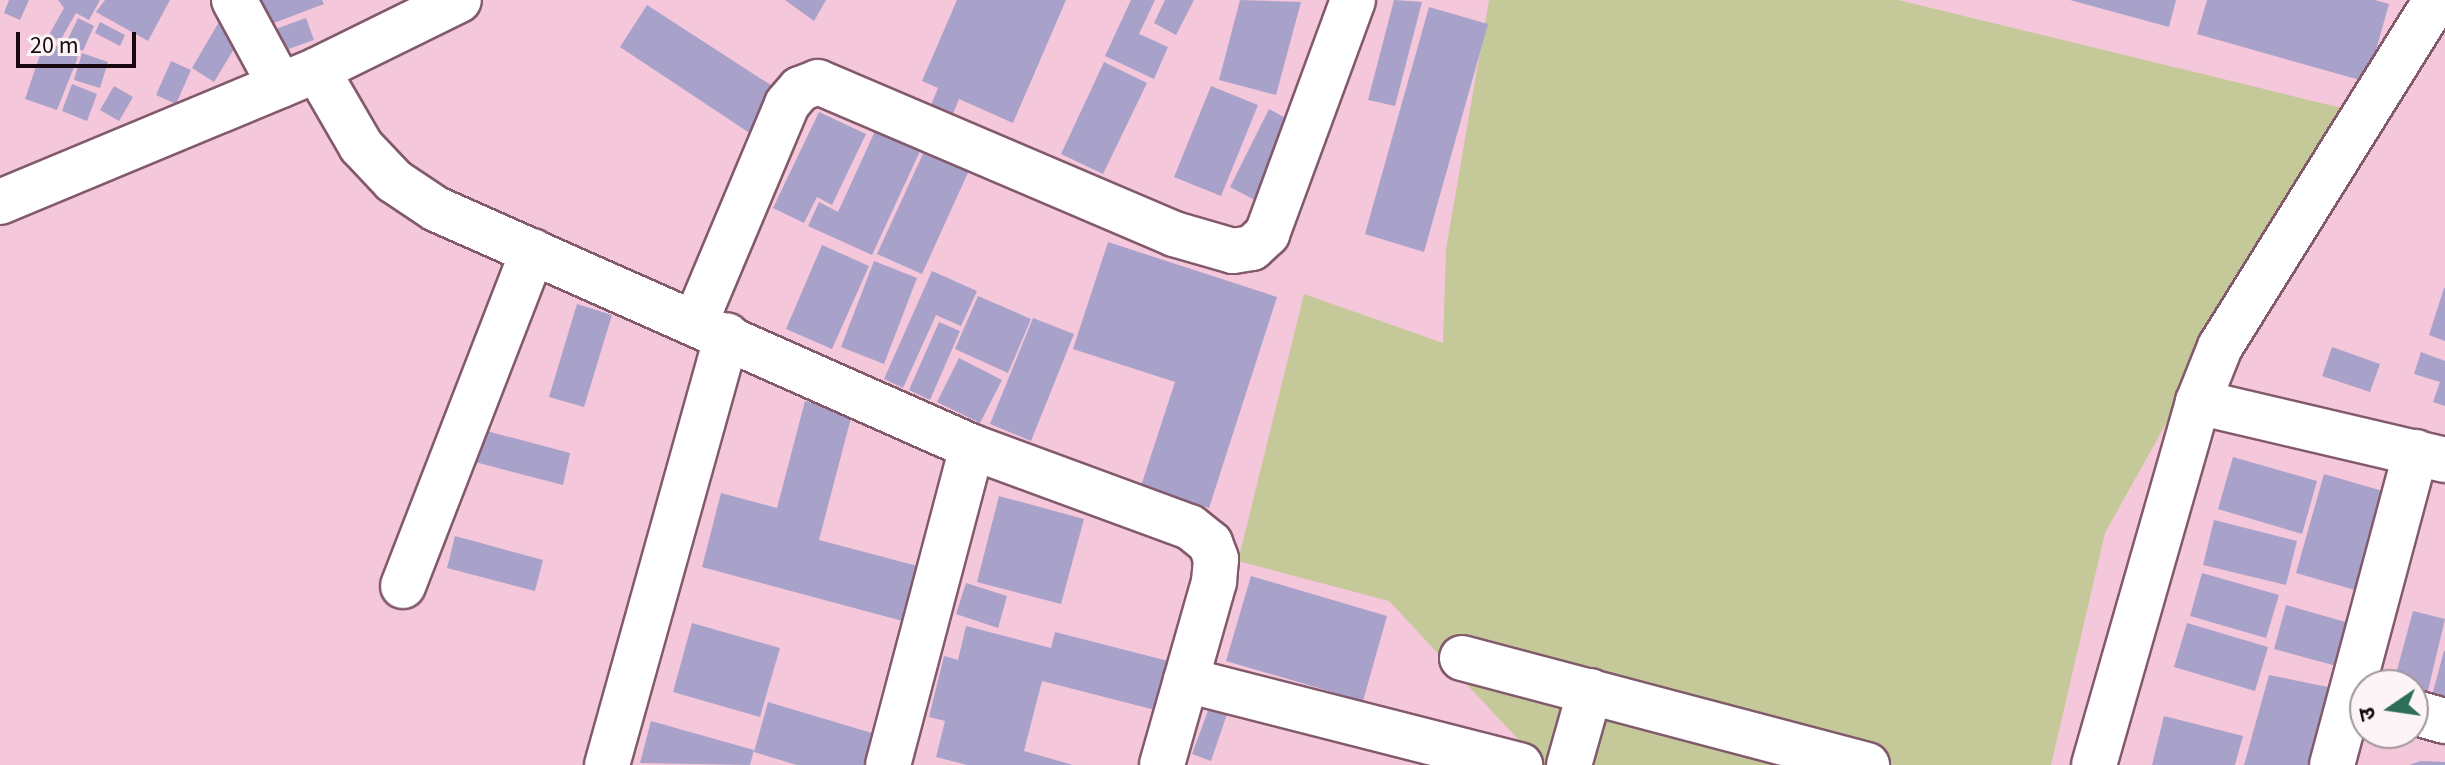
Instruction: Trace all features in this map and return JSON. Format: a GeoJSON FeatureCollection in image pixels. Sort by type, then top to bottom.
{"type":"FeatureCollection","features":[{"type":"Feature","properties":{"kind":"street"},"geometry":{"type":"LineString","coordinates":[[234,0],[298,77],[394,181],[436,209],[711,328],[972,447],[1190,527],[1210,543],[1216,559],[1214,582],[1162,765]]}},
{"type":"Feature","properties":{"kind":"street"},"geometry":{"type":"LineString","coordinates":[[0,202],[298,77],[459,0]]}},
{"type":"Feature","properties":{"kind":"street"},"geometry":{"type":"LineString","coordinates":[[607,765],[711,328],[787,104],[800,89],[818,82],[1174,234],[1233,251],[1252,248],[1267,234],[1353,0]]}},
{"type":"Feature","properties":{"kind":"street"},"geometry":{"type":"LineString","coordinates":[[2094,765],[2198,402],[2228,335],[2434,1]]}},
{"type":"Feature","properties":{"kind":"street"},"geometry":{"type":"LineString","coordinates":[[403,586],[533,251]]}},
{"type":"Feature","properties":{"kind":"street"},"geometry":{"type":"LineString","coordinates":[[2198,402],[2431,456],[2367,669]]}},
{"type":"Feature","properties":{"kind":"street"},"geometry":{"type":"LineString","coordinates":[[888,765],[972,447]]}},
{"type":"Feature","properties":{"kind":"street"},"geometry":{"type":"LineString","coordinates":[[1462,658],[1867,765]]}},
{"type":"Feature","properties":{"kind":"street"},"geometry":{"type":"LineString","coordinates":[[1186,680],[1520,765]]}},
{"type":"Feature","properties":{"kind":"street"},"geometry":{"type":"LineString","coordinates":[[1569,765],[1590,691]]}},
{"type":"Feature","properties":{"kind":"street"},"geometry":{"type":"LineString","coordinates":[[2332,765],[2349,721]]}},
{"type":"Feature","properties":{"kind":"green space"},"geometry":{"type":"Polygon","coordinates":[[[1489,0],[1898,0],[2342,108],[2105,533],[2051,765],[1542,765],[1389,601],[1238,561],[1304,294],[1443,343],[1446,249],[1489,0]]]}},
{"type":"Feature","properties":{"kind":"building"},"geometry":{"type":"Polygon","coordinates":[[[9,0],[29,0],[20,20],[4,13],[9,0]]]}},
{"type":"Feature","properties":{"kind":"building"},"geometry":{"type":"Polygon","coordinates":[[[58,0],[100,0],[89,20],[76,13],[60,41],[49,35],[64,8],[58,0]]]}},
{"type":"Feature","properties":{"kind":"building"},"geometry":{"type":"Polygon","coordinates":[[[105,0],[170,0],[148,41],[96,12],[105,0]]]}},
{"type":"Feature","properties":{"kind":"building"},"geometry":{"type":"Polygon","coordinates":[[[257,0],[322,0],[324,4],[266,26],[257,0]]]}},
{"type":"Feature","properties":{"kind":"building"},"geometry":{"type":"Polygon","coordinates":[[[785,0],[826,0],[814,21],[785,0]]]}},
{"type":"Feature","properties":{"kind":"building"},"geometry":{"type":"Polygon","coordinates":[[[957,0],[1066,0],[1013,123],[959,99],[953,114],[931,105],[938,88],[922,81],[957,0]]]}},
{"type":"Feature","properties":{"kind":"building"},"geometry":{"type":"Polygon","coordinates":[[[1131,0],[1155,0],[1139,34],[1168,47],[1154,79],[1105,56],[1131,0]]]}},
{"type":"Feature","properties":{"kind":"building"},"geometry":{"type":"Polygon","coordinates":[[[1165,0],[1194,0],[1176,35],[1154,23],[1165,0]]]}},
{"type":"Feature","properties":{"kind":"building"},"geometry":{"type":"Polygon","coordinates":[[[1240,0],[1301,2],[1276,95],[1219,80],[1240,0]]]}},
{"type":"Feature","properties":{"kind":"building"},"geometry":{"type":"Polygon","coordinates":[[[1394,0],[1422,2],[1395,106],[1368,100],[1394,0]]]}},
{"type":"Feature","properties":{"kind":"building"},"geometry":{"type":"Polygon","coordinates":[[[2070,0],[2176,0],[2169,27],[2070,0]]]}},
{"type":"Feature","properties":{"kind":"building"},"geometry":{"type":"Polygon","coordinates":[[[2207,0],[2375,0],[2389,4],[2367,82],[2197,34],[2207,0]]]}},
{"type":"Feature","properties":{"kind":"building"},"geometry":{"type":"Polygon","coordinates":[[[647,5],[780,91],[751,134],[620,47],[647,5]]]}},
{"type":"Feature","properties":{"kind":"building"},"geometry":{"type":"Polygon","coordinates":[[[1429,7],[1488,24],[1424,252],[1365,234],[1429,7]]]}},
{"type":"Feature","properties":{"kind":"building"},"geometry":{"type":"Polygon","coordinates":[[[223,15],[246,29],[214,82],[192,68],[223,15]]]}},
{"type":"Feature","properties":{"kind":"building"},"geometry":{"type":"Polygon","coordinates":[[[78,18],[94,26],[83,51],[66,43],[78,18]]]}},
{"type":"Feature","properties":{"kind":"building"},"geometry":{"type":"Polygon","coordinates":[[[306,18],[314,40],[280,52],[273,30],[306,18]]]}},
{"type":"Feature","properties":{"kind":"building"},"geometry":{"type":"Polygon","coordinates":[[[100,22],[125,35],[120,46],[95,33],[100,22]]]}},
{"type":"Feature","properties":{"kind":"building"},"geometry":{"type":"Polygon","coordinates":[[[45,40],[78,57],[57,110],[25,99],[45,40]]]}},
{"type":"Feature","properties":{"kind":"building"},"geometry":{"type":"Polygon","coordinates":[[[82,53],[108,62],[100,88],[74,80],[82,53]]]}},
{"type":"Feature","properties":{"kind":"building"},"geometry":{"type":"Polygon","coordinates":[[[171,61],[191,70],[176,104],[156,95],[171,61]]]}},
{"type":"Feature","properties":{"kind":"building"},"geometry":{"type":"Polygon","coordinates":[[[1104,62],[1147,83],[1103,174],[1061,154],[1104,62]]]}},
{"type":"Feature","properties":{"kind":"building"},"geometry":{"type":"Polygon","coordinates":[[[72,84],[97,94],[87,121],[62,111],[72,84]]]}},
{"type":"Feature","properties":{"kind":"building"},"geometry":{"type":"Polygon","coordinates":[[[114,86],[133,97],[119,121],[100,110],[114,86]]]}},
{"type":"Feature","properties":{"kind":"building"},"geometry":{"type":"Polygon","coordinates":[[[1211,86],[1258,105],[1221,196],[1174,177],[1211,86]]]}},
{"type":"Feature","properties":{"kind":"building"},"geometry":{"type":"Polygon","coordinates":[[[1269,109],[1300,126],[1268,207],[1230,187],[1269,109]]]}},
{"type":"Feature","properties":{"kind":"building"},"geometry":{"type":"Polygon","coordinates":[[[819,112],[866,134],[832,205],[817,197],[804,223],[773,208],[819,112]]]}},
{"type":"Feature","properties":{"kind":"building"},"geometry":{"type":"Polygon","coordinates":[[[876,129],[921,149],[872,255],[808,226],[819,202],[838,212],[876,129]]]}},
{"type":"Feature","properties":{"kind":"building"},"geometry":{"type":"Polygon","coordinates":[[[927,145],[971,166],[922,274],[877,254],[927,145]]]}},
{"type":"Feature","properties":{"kind":"building"},"geometry":{"type":"Polygon","coordinates":[[[1108,242],[1277,297],[1209,508],[1141,486],[1175,382],[1073,349],[1108,242]]]}},
{"type":"Feature","properties":{"kind":"building"},"geometry":{"type":"Polygon","coordinates":[[[822,245],[869,266],[832,349],[786,329],[822,245]]]}},
{"type":"Feature","properties":{"kind":"building"},"geometry":{"type":"Polygon","coordinates":[[[874,261],[917,278],[884,364],[841,347],[874,261]]]}},
{"type":"Feature","properties":{"kind":"building"},"geometry":{"type":"Polygon","coordinates":[[[932,271],[977,291],[961,326],[936,315],[903,388],[884,379],[932,271]]]}},
{"type":"Feature","properties":{"kind":"building"},"geometry":{"type":"Polygon","coordinates":[[[2445,288],[2445,341],[2429,335],[2445,288]]]}},
{"type":"Feature","properties":{"kind":"building"},"geometry":{"type":"Polygon","coordinates":[[[978,296],[1031,319],[1008,373],[955,349],[978,296]]]}},
{"type":"Feature","properties":{"kind":"building"},"geometry":{"type":"Polygon","coordinates":[[[577,304],[612,315],[584,407],[549,397],[577,304]]]}},
{"type":"Feature","properties":{"kind":"building"},"geometry":{"type":"Polygon","coordinates":[[[1033,318],[1074,334],[1031,441],[990,424],[1033,318]]]}},
{"type":"Feature","properties":{"kind":"building"},"geometry":{"type":"Polygon","coordinates":[[[939,322],[960,331],[930,400],[909,390],[939,322]]]}},
{"type":"Feature","properties":{"kind":"building"},"geometry":{"type":"Polygon","coordinates":[[[2332,347],[2380,364],[2370,392],[2322,376],[2332,347]]]}},
{"type":"Feature","properties":{"kind":"building"},"geometry":{"type":"Polygon","coordinates":[[[2421,352],[2445,361],[2445,406],[2433,402],[2440,382],[2414,374],[2421,352]]]}},
{"type":"Feature","properties":{"kind":"building"},"geometry":{"type":"Polygon","coordinates":[[[959,358],[1002,380],[980,423],[937,402],[959,358]]]}},
{"type":"Feature","properties":{"kind":"building"},"geometry":{"type":"Polygon","coordinates":[[[805,401],[852,414],[819,540],[925,568],[910,623],[702,567],[721,493],[777,508],[805,401]]]}},
{"type":"Feature","properties":{"kind":"building"},"geometry":{"type":"Polygon","coordinates":[[[483,430],[570,453],[563,485],[475,462],[483,430]]]}},
{"type":"Feature","properties":{"kind":"building"},"geometry":{"type":"Polygon","coordinates":[[[2233,457],[2317,481],[2302,534],[2218,509],[2233,457]]]}},
{"type":"Feature","properties":{"kind":"building"},"geometry":{"type":"Polygon","coordinates":[[[2324,474],[2400,496],[2372,595],[2296,573],[2324,474]]]}},
{"type":"Feature","properties":{"kind":"building"},"geometry":{"type":"Polygon","coordinates":[[[999,496],[1084,519],[1061,604],[977,582],[999,496]]]}},
{"type":"Feature","properties":{"kind":"building"},"geometry":{"type":"Polygon","coordinates":[[[2214,520],[2297,541],[2286,585],[2203,565],[2214,520]]]}},
{"type":"Feature","properties":{"kind":"building"},"geometry":{"type":"Polygon","coordinates":[[[455,536],[543,560],[535,591],[447,568],[455,536]]]}},
{"type":"Feature","properties":{"kind":"building"},"geometry":{"type":"Polygon","coordinates":[[[2202,573],[2279,595],[2266,638],[2190,616],[2202,573]]]}},
{"type":"Feature","properties":{"kind":"building"},"geometry":{"type":"Polygon","coordinates":[[[1251,576],[1387,616],[1363,701],[1226,661],[1251,576]]]}},
{"type":"Feature","properties":{"kind":"building"},"geometry":{"type":"Polygon","coordinates":[[[966,583],[1007,596],[998,628],[956,614],[966,583]]]}},
{"type":"Feature","properties":{"kind":"building"},"geometry":{"type":"Polygon","coordinates":[[[2286,605],[2363,627],[2351,669],[2274,649],[2286,605]]]}},
{"type":"Feature","properties":{"kind":"building"},"geometry":{"type":"Polygon","coordinates":[[[2413,611],[2445,619],[2429,686],[2429,669],[2397,669],[2413,611]]]}},
{"type":"Feature","properties":{"kind":"building"},"geometry":{"type":"Polygon","coordinates":[[[692,623],[780,648],[760,717],[673,692],[692,623]]]}},
{"type":"Feature","properties":{"kind":"building"},"geometry":{"type":"Polygon","coordinates":[[[2187,623],[2268,647],[2255,691],[2174,667],[2187,623]]]}},
{"type":"Feature","properties":{"kind":"building"},"geometry":{"type":"Polygon","coordinates":[[[966,626],[1051,648],[1055,632],[1172,662],[1159,711],[1042,681],[1024,751],[1073,765],[967,765],[936,757],[945,721],[929,717],[944,656],[958,660],[966,626]]]}},
{"type":"Feature","properties":{"kind":"building"},"geometry":{"type":"Polygon","coordinates":[[[2445,651],[2445,707],[2430,703],[2445,651]]]}},
{"type":"Feature","properties":{"kind":"building"},"geometry":{"type":"Polygon","coordinates":[[[2269,675],[2348,691],[2326,765],[2244,765],[2269,675]]]}},
{"type":"Feature","properties":{"kind":"building"},"geometry":{"type":"Polygon","coordinates":[[[768,702],[882,736],[873,765],[797,765],[754,752],[768,702]]]}},
{"type":"Feature","properties":{"kind":"building"},"geometry":{"type":"Polygon","coordinates":[[[1209,708],[1227,714],[1211,761],[1192,754],[1209,708]]]}},
{"type":"Feature","properties":{"kind":"building"},"geometry":{"type":"Polygon","coordinates":[[[2164,716],[2243,736],[2235,765],[2152,765],[2164,716]]]}},
{"type":"Feature","properties":{"kind":"building"},"geometry":{"type":"Polygon","coordinates":[[[651,721],[754,750],[750,765],[640,763],[651,721]]]}},
{"type":"Feature","properties":{"kind":"building"},"geometry":{"type":"Polygon","coordinates":[[[2421,761],[2445,762],[2445,765],[2409,765],[2421,761]]]}}]}
